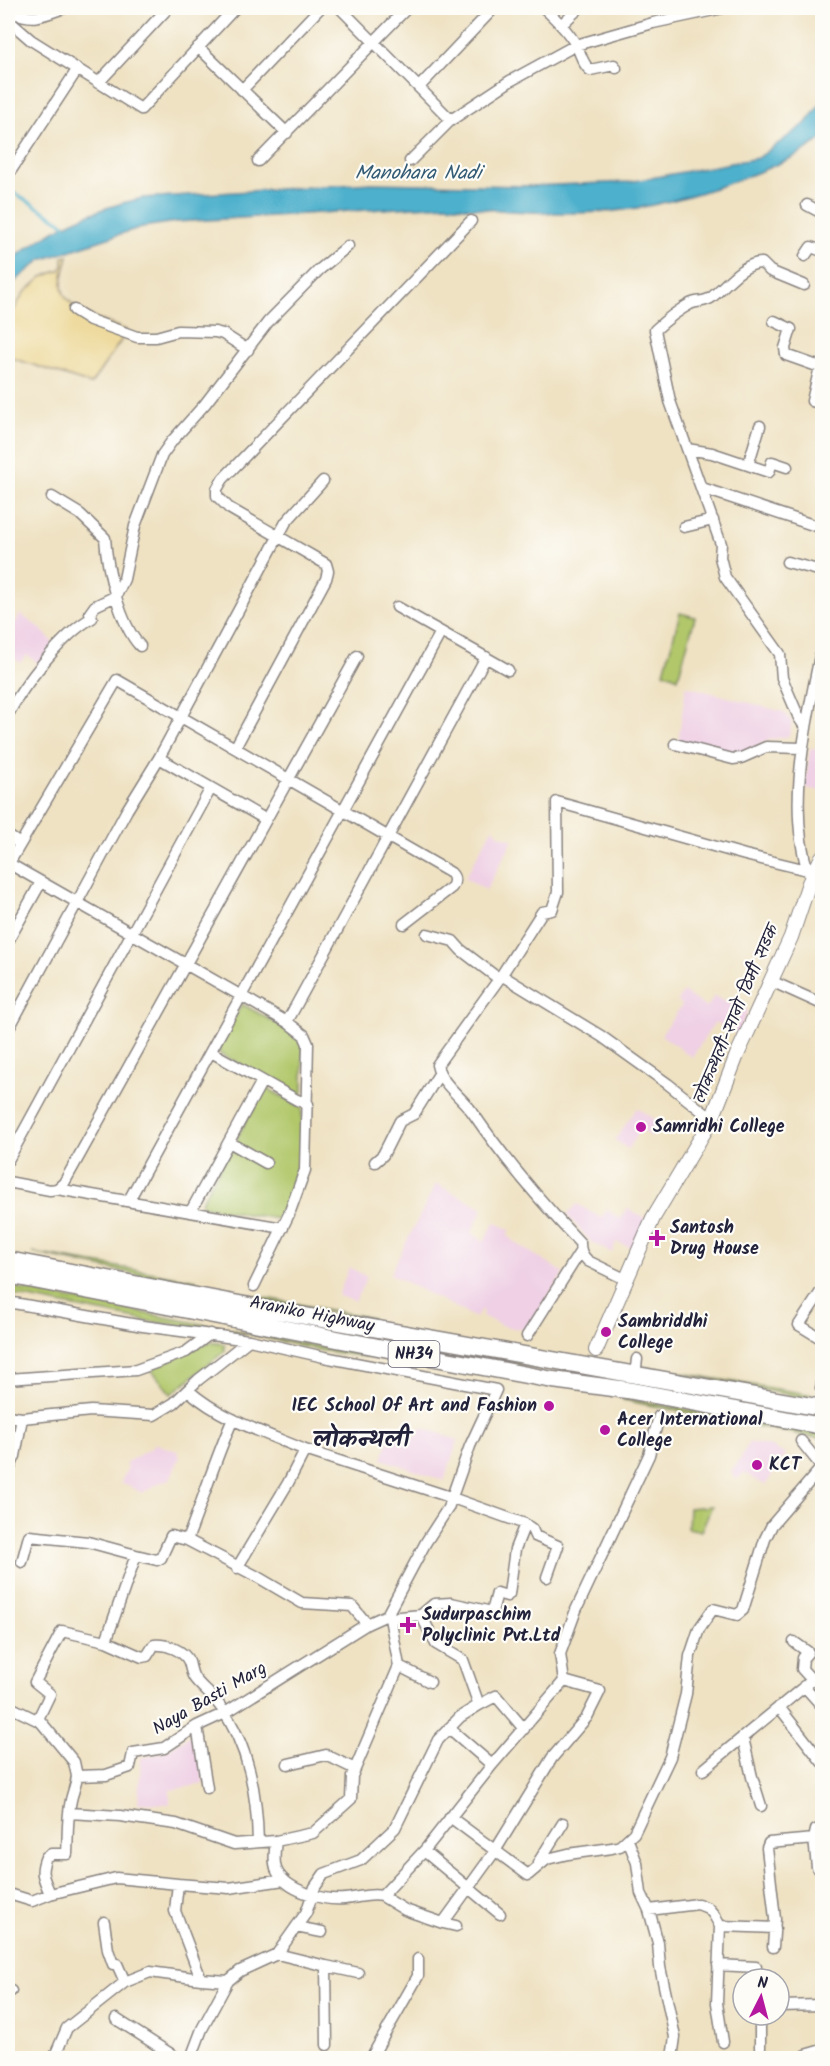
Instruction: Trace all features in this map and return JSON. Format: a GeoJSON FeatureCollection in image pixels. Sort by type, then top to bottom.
{"type":"FeatureCollection","features":[{"type":"Feature","properties":{"kind":"highway","name":"Araniko Highway"},"geometry":{"type":"LineString","coordinates":[[8,1260],[260,1308],[822,1408]]}},
{"type":"Feature","properties":{"kind":"highway","name":"Araniko Highway"},"geometry":{"type":"LineString","coordinates":[[8,1275],[554,1380],[633,1375],[822,1426]]}},
{"type":"Feature","properties":{"kind":"main road","name":"लोकन्थली-सानो ठिमी सडक"},"geometry":{"type":"LineString","coordinates":[[596,1350],[653,1218],[712,1119],[737,1056],[791,937],[808,876],[822,857]]}},
{"type":"Feature","properties":{"kind":"street"},"geometry":{"type":"LineString","coordinates":[[10,14],[35,18],[64,8]]}},
{"type":"Feature","properties":{"kind":"street"},"geometry":{"type":"LineString","coordinates":[[98,83],[168,8]]}},
{"type":"Feature","properties":{"kind":"street"},"geometry":{"type":"LineString","coordinates":[[10,14],[31,40],[141,109],[235,8]]}},
{"type":"Feature","properties":{"kind":"street"},"geometry":{"type":"LineString","coordinates":[[242,90],[320,8]]}},
{"type":"Feature","properties":{"kind":"street"},"geometry":{"type":"LineString","coordinates":[[340,8],[452,120]]}},
{"type":"Feature","properties":{"kind":"street"},"geometry":{"type":"LineString","coordinates":[[258,161],[407,8]]}},
{"type":"Feature","properties":{"kind":"street"},"geometry":{"type":"LineString","coordinates":[[420,86],[494,8]]}},
{"type":"Feature","properties":{"kind":"street"},"geometry":{"type":"LineString","coordinates":[[544,8],[576,45],[586,67],[590,70],[614,65],[616,68]]}},
{"type":"Feature","properties":{"kind":"street"},"geometry":{"type":"LineString","coordinates":[[561,25],[579,8]]}},
{"type":"Feature","properties":{"kind":"street"},"geometry":{"type":"LineString","coordinates":[[410,161],[452,120],[510,81],[576,45],[653,23],[723,8]]}},
{"type":"Feature","properties":{"kind":"street"},"geometry":{"type":"LineString","coordinates":[[198,47],[287,133]]}},
{"type":"Feature","properties":{"kind":"street"},"geometry":{"type":"LineString","coordinates":[[8,174],[77,70]]}},
{"type":"Feature","properties":{"kind":"street"},"geometry":{"type":"LineString","coordinates":[[807,205],[822,213]]}},
{"type":"Feature","properties":{"kind":"street"},"geometry":{"type":"LineString","coordinates":[[235,748],[326,579],[328,571],[326,564],[229,508],[217,496],[217,489],[223,479],[471,221]]}},
{"type":"Feature","properties":{"kind":"street"},"geometry":{"type":"LineString","coordinates":[[8,714],[30,681],[60,644],[92,618],[90,613],[95,606],[116,596],[124,579],[135,526],[162,455],[171,441],[200,410],[268,322],[319,270],[348,246]]}},
{"type":"Feature","properties":{"kind":"street"},"geometry":{"type":"LineString","coordinates":[[805,256],[811,247],[822,251]]}},
{"type":"Feature","properties":{"kind":"street"},"geometry":{"type":"LineString","coordinates":[[804,285],[782,277],[770,271],[762,263],[758,263],[747,268],[710,299],[692,302],[655,330],[670,401],[721,544],[720,557],[724,577],[780,654],[782,678],[805,728]]}},
{"type":"Feature","properties":{"kind":"street"},"geometry":{"type":"LineString","coordinates":[[74,310],[90,320],[137,337],[156,337],[178,331],[215,332],[223,333],[248,350]]}},
{"type":"Feature","properties":{"kind":"street"},"geometry":{"type":"LineString","coordinates":[[774,321],[791,329],[785,348],[786,355],[818,364],[820,367],[813,400],[822,404]]}},
{"type":"Feature","properties":{"kind":"street"},"geometry":{"type":"LineString","coordinates":[[748,465],[760,426]]}},
{"type":"Feature","properties":{"kind":"street"},"geometry":{"type":"LineString","coordinates":[[687,449],[712,453],[769,472],[772,462],[787,467]]}},
{"type":"Feature","properties":{"kind":"street"},"geometry":{"type":"LineString","coordinates":[[8,1030],[127,810],[159,758],[286,522],[323,482]]}},
{"type":"Feature","properties":{"kind":"street"},"geometry":{"type":"LineString","coordinates":[[702,488],[822,528]]}},
{"type":"Feature","properties":{"kind":"street"},"geometry":{"type":"LineString","coordinates":[[52,497],[80,514],[105,538],[108,566],[116,596],[129,633],[140,646]]}},
{"type":"Feature","properties":{"kind":"street"},"geometry":{"type":"LineString","coordinates":[[684,527],[713,520]]}},
{"type":"Feature","properties":{"kind":"street"},"geometry":{"type":"LineString","coordinates":[[787,562],[822,571]]}},
{"type":"Feature","properties":{"kind":"street"},"geometry":{"type":"LineString","coordinates":[[398,607],[508,670]]}},
{"type":"Feature","properties":{"kind":"street"},"geometry":{"type":"LineString","coordinates":[[129,1200],[441,632]]}},
{"type":"Feature","properties":{"kind":"street"},"geometry":{"type":"LineString","coordinates":[[527,1336],[580,1252],[580,1243],[492,1143],[473,1112],[439,1074],[437,1065],[500,977],[542,912],[552,910],[555,905],[558,892],[557,802],[745,855],[808,876],[801,836],[799,803],[802,748],[822,646]]}},
{"type":"Feature","properties":{"kind":"street"},"geometry":{"type":"LineString","coordinates":[[57,1189],[64,1183],[357,656]]}},
{"type":"Feature","properties":{"kind":"street"},"geometry":{"type":"LineString","coordinates":[[287,1022],[486,657]]}},
{"type":"Feature","properties":{"kind":"street"},"geometry":{"type":"LineString","coordinates":[[254,1286],[283,1228],[305,1170],[308,1040],[287,1022],[8,864],[117,680],[454,876],[452,887],[404,924]]}},
{"type":"Feature","properties":{"kind":"street"},"geometry":{"type":"LineString","coordinates":[[675,744],[733,759],[766,747],[802,748]]}},
{"type":"Feature","properties":{"kind":"street"},"geometry":{"type":"LineString","coordinates":[[159,758],[265,819]]}},
{"type":"Feature","properties":{"kind":"street"},"geometry":{"type":"LineString","coordinates":[[8,1161],[211,788]]}},
{"type":"Feature","properties":{"kind":"street"},"geometry":{"type":"LineString","coordinates":[[8,836],[20,844]]}},
{"type":"Feature","properties":{"kind":"street"},"geometry":{"type":"LineString","coordinates":[[8,941],[41,882]]}},
{"type":"Feature","properties":{"kind":"street"},"geometry":{"type":"LineString","coordinates":[[428,934],[453,941],[461,950],[500,977],[601,1036],[712,1119]]}},
{"type":"Feature","properties":{"kind":"street"},"geometry":{"type":"LineString","coordinates":[[771,981],[822,1004]]}},
{"type":"Feature","properties":{"kind":"street"},"geometry":{"type":"LineString","coordinates":[[211,1052],[308,1104]]}},
{"type":"Feature","properties":{"kind":"street"},"geometry":{"type":"LineString","coordinates":[[375,1162],[383,1155],[400,1121],[414,1114],[439,1074]]}},
{"type":"Feature","properties":{"kind":"street"},"geometry":{"type":"LineString","coordinates":[[191,1211],[262,1081]]}},
{"type":"Feature","properties":{"kind":"street"},"geometry":{"type":"LineString","coordinates":[[229,1142],[267,1162]]}},
{"type":"Feature","properties":{"kind":"street"},"geometry":{"type":"LineString","coordinates":[[8,1182],[129,1200],[283,1228]]}},
{"type":"Feature","properties":{"kind":"street"},"geometry":{"type":"LineString","coordinates":[[580,1252],[588,1261],[625,1279]]}},
{"type":"Feature","properties":{"kind":"street"},"geometry":{"type":"LineString","coordinates":[[822,1290],[799,1325],[822,1339]]}},
{"type":"Feature","properties":{"kind":"street"},"geometry":{"type":"LineString","coordinates":[[8,1302],[143,1326],[249,1340],[496,1390],[470,1446],[448,1508],[426,1542],[389,1616],[399,1666],[352,1776],[351,1799],[313,1833],[276,1841],[234,1844],[176,1824],[120,1816],[69,1813]]}},
{"type":"Feature","properties":{"kind":"street"},"geometry":{"type":"LineString","coordinates":[[8,1379],[136,1370],[186,1352],[210,1334]]}},
{"type":"Feature","properties":{"kind":"street"},"geometry":{"type":"LineString","coordinates":[[8,1416],[22,1418],[92,1411],[154,1415],[189,1391],[198,1380],[249,1340]]}},
{"type":"Feature","properties":{"kind":"street"},"geometry":{"type":"LineString","coordinates":[[189,1391],[202,1402],[233,1419],[305,1450],[525,1524],[532,1529],[535,1536],[558,1546],[547,1577]]}},
{"type":"Feature","properties":{"kind":"street"},"geometry":{"type":"LineString","coordinates":[[382,1896],[424,1851],[492,1765],[564,1681],[560,1654],[576,1610],[649,1455],[659,1416]]}},
{"type":"Feature","properties":{"kind":"street"},"geometry":{"type":"LineString","coordinates":[[8,1472],[15,1456],[22,1418]]}},
{"type":"Feature","properties":{"kind":"street"},"geometry":{"type":"LineString","coordinates":[[187,1540],[233,1419]]}},
{"type":"Feature","properties":{"kind":"street"},"geometry":{"type":"LineString","coordinates":[[450,1817],[528,1875],[532,1874],[547,1859],[568,1854],[608,1850],[628,1840],[634,1833],[670,1757],[686,1694],[690,1656],[699,1629],[713,1609],[737,1615],[743,1610],[765,1539],[772,1525],[822,1467],[801,1441]]}},
{"type":"Feature","properties":{"kind":"street"},"geometry":{"type":"LineString","coordinates":[[237,1568],[305,1450]]}},
{"type":"Feature","properties":{"kind":"street","name":"Naya Basti Marg"},"geometry":{"type":"LineString","coordinates":[[77,1776],[106,1775],[130,1767],[133,1753],[164,1748],[368,1624],[389,1616],[421,1615],[434,1604],[451,1603],[492,1612],[497,1593],[507,1596],[509,1594],[515,1549],[525,1524]]}},
{"type":"Feature","properties":{"kind":"street"},"geometry":{"type":"LineString","coordinates":[[22,1562],[29,1536],[88,1542],[156,1560],[161,1558],[171,1536],[187,1540],[302,1603],[352,1606],[368,1624]]}},
{"type":"Feature","properties":{"kind":"street"},"geometry":{"type":"LineString","coordinates":[[106,1641],[136,1555]]}},
{"type":"Feature","properties":{"kind":"street"},"geometry":{"type":"LineString","coordinates":[[421,1615],[436,1644],[463,1660],[479,1705]]}},
{"type":"Feature","properties":{"kind":"street"},"geometry":{"type":"LineString","coordinates":[[38,1719],[50,1694],[35,1682],[62,1631],[106,1641],[142,1657],[147,1656],[154,1645],[159,1644],[177,1650],[189,1662],[192,1677],[225,1713],[242,1743],[256,1802],[258,1842]]}},
{"type":"Feature","properties":{"kind":"street"},"geometry":{"type":"LineString","coordinates":[[794,1642],[808,1652],[803,1658],[802,1669],[822,1706]]}},
{"type":"Feature","properties":{"kind":"street"},"geometry":{"type":"LineString","coordinates":[[399,1666],[430,1682]]}},
{"type":"Feature","properties":{"kind":"street"},"geometry":{"type":"LineString","coordinates":[[703,1770],[822,1672]]}},
{"type":"Feature","properties":{"kind":"street"},"geometry":{"type":"LineString","coordinates":[[443,1923],[495,1851],[552,1758],[587,1717],[600,1691],[564,1681]]}},
{"type":"Feature","properties":{"kind":"street"},"geometry":{"type":"LineString","coordinates":[[191,2058],[202,2029],[228,1982],[240,1971],[277,1954],[306,1913],[318,1881],[324,1874],[361,1860],[395,1828],[438,1740],[449,1728],[479,1705],[496,1696],[524,1729]]}},
{"type":"Feature","properties":{"kind":"street"},"geometry":{"type":"LineString","coordinates":[[8,1706],[38,1719],[74,1762],[77,1776],[69,1813],[68,1854],[51,1854],[46,1857],[42,1867],[42,1874],[51,1894]]}},
{"type":"Feature","properties":{"kind":"street"},"geometry":{"type":"LineString","coordinates":[[779,1707],[822,1762]]}},
{"type":"Feature","properties":{"kind":"street"},"geometry":{"type":"LineString","coordinates":[[197,1726],[207,1788]]}},
{"type":"Feature","properties":{"kind":"street"},"geometry":{"type":"LineString","coordinates":[[449,1728],[492,1765]]}},
{"type":"Feature","properties":{"kind":"street"},"geometry":{"type":"LineString","coordinates":[[743,1738],[761,1806]]}},
{"type":"Feature","properties":{"kind":"street"},"geometry":{"type":"LineString","coordinates":[[288,1764],[326,1755],[355,1769]]}},
{"type":"Feature","properties":{"kind":"street"},"geometry":{"type":"LineString","coordinates":[[532,1874],[563,1822]]}},
{"type":"Feature","properties":{"kind":"street"},"geometry":{"type":"LineString","coordinates":[[822,1828],[816,1830],[814,1839],[817,1867],[822,1872]]}},
{"type":"Feature","properties":{"kind":"street"},"geometry":{"type":"LineString","coordinates":[[773,1947],[775,1928],[767,1848],[769,1843],[814,1839]]}},
{"type":"Feature","properties":{"kind":"street"},"geometry":{"type":"LineString","coordinates":[[628,1840],[637,1863],[641,1893],[649,1910],[658,1943],[660,1967],[675,2037],[672,2058]]}},
{"type":"Feature","properties":{"kind":"street"},"geometry":{"type":"LineString","coordinates":[[276,1841],[277,1872],[295,1887],[312,1894],[345,1899],[365,1894],[382,1896],[405,1910],[456,1926]]}},
{"type":"Feature","properties":{"kind":"street"},"geometry":{"type":"LineString","coordinates":[[424,1851],[500,1914]]}},
{"type":"Feature","properties":{"kind":"street"},"geometry":{"type":"LineString","coordinates":[[8,1894],[32,1901],[117,1878],[229,1888],[284,1880]]}},
{"type":"Feature","properties":{"kind":"street"},"geometry":{"type":"LineString","coordinates":[[178,1884],[175,1911],[201,1979]]}},
{"type":"Feature","properties":{"kind":"street"},"geometry":{"type":"LineString","coordinates":[[649,1910],[687,1904],[703,1905],[714,1915],[720,1926],[717,2003],[723,2043]]}},
{"type":"Feature","properties":{"kind":"street"},"geometry":{"type":"LineString","coordinates":[[105,1922],[108,1950],[113,1964],[117,1964],[125,1982]]}},
{"type":"Feature","properties":{"kind":"street"},"geometry":{"type":"LineString","coordinates":[[720,1926],[775,1928]]}},
{"type":"Feature","properties":{"kind":"street"},"geometry":{"type":"LineString","coordinates":[[296,1927],[322,1932]]}},
{"type":"Feature","properties":{"kind":"street"},"geometry":{"type":"LineString","coordinates":[[277,1954],[358,1973]]}},
{"type":"Feature","properties":{"kind":"street"},"geometry":{"type":"LineString","coordinates":[[371,2058],[418,1977],[418,1959]]}},
{"type":"Feature","properties":{"kind":"street"},"geometry":{"type":"LineString","coordinates":[[718,1965],[756,1967]]}},
{"type":"Feature","properties":{"kind":"street"},"geometry":{"type":"LineString","coordinates":[[326,1966],[327,2045]]}},
{"type":"Feature","properties":{"kind":"street"},"geometry":{"type":"LineString","coordinates":[[54,2058],[67,2028],[125,1982],[150,1972],[228,1982]]}},
{"type":"Feature","properties":{"kind":"street"},"geometry":{"type":"LineString","coordinates":[[791,2006],[822,2005]]}},
{"type":"Feature","properties":{"kind":"street"},"geometry":{"type":"LineString","coordinates":[[116,2019],[177,2058]]}},
{"type":"Feature","properties":{"kind":"street"},"geometry":{"type":"LineString","coordinates":[[760,2027],[760,2048]]}},
{"type":"Feature","properties":{"kind":"street"},"geometry":{"type":"LineString","coordinates":[[802,2058],[822,2050]]}},
{"type":"Feature","properties":{"kind":"shaded area"},"geometry":{"type":"Polygon","coordinates":[[[20,614],[41,629],[56,646],[42,666],[27,655],[20,663],[8,653],[8,626],[16,622],[20,614]]]}},
{"type":"Feature","properties":{"kind":"shaded area"},"geometry":{"type":"Polygon","coordinates":[[[686,686],[784,712],[792,722],[789,736],[769,740],[740,755],[678,742],[686,686]]]}},
{"type":"Feature","properties":{"kind":"shaded area"},"geometry":{"type":"Polygon","coordinates":[[[810,748],[822,750],[822,791],[805,788],[810,748]]]}},
{"type":"Feature","properties":{"kind":"shaded area"},"geometry":{"type":"Polygon","coordinates":[[[493,827],[499,835],[513,840],[486,890],[465,878],[493,827]]]}},
{"type":"Feature","properties":{"kind":"shaded area"},"geometry":{"type":"Polygon","coordinates":[[[683,992],[707,1008],[714,996],[748,1010],[738,1035],[715,1022],[692,1057],[661,1035],[682,1005],[677,1002],[683,992]]]}},
{"type":"Feature","properties":{"kind":"shaded area","name":"Samridhi College"},"geometry":{"type":"Polygon","coordinates":[[[637,1108],[661,1124],[652,1137],[641,1130],[628,1149],[615,1140],[637,1108]]]}},
{"type":"Feature","properties":{"kind":"shaded area"},"geometry":{"type":"Polygon","coordinates":[[[436,1184],[483,1208],[471,1233],[484,1241],[495,1222],[510,1230],[507,1235],[519,1245],[564,1273],[526,1330],[503,1326],[482,1316],[481,1309],[476,1318],[390,1274],[436,1184]]]}},
{"type":"Feature","properties":{"kind":"shaded area"},"geometry":{"type":"Polygon","coordinates":[[[577,1204],[601,1218],[607,1210],[620,1219],[627,1208],[648,1220],[633,1248],[616,1242],[612,1253],[591,1242],[567,1215],[577,1204]]]}},
{"type":"Feature","properties":{"kind":"shaded area"},"geometry":{"type":"Polygon","coordinates":[[[349,1267],[367,1277],[355,1301],[338,1296],[349,1267]]]}},
{"type":"Feature","properties":{"kind":"shaded area"},"geometry":{"type":"Polygon","coordinates":[[[421,1427],[458,1440],[444,1481],[382,1459],[393,1428],[417,1437],[421,1427]]]}},
{"type":"Feature","properties":{"kind":"shaded area","name":"KCT"},"geometry":{"type":"Polygon","coordinates":[[[749,1442],[772,1447],[785,1454],[765,1485],[744,1473],[736,1480],[731,1471],[740,1460],[749,1442]]]}},
{"type":"Feature","properties":{"kind":"shaded area"},"geometry":{"type":"Polygon","coordinates":[[[153,1443],[177,1451],[180,1457],[170,1479],[142,1493],[121,1482],[128,1467],[125,1463],[153,1447],[153,1443]]]}},
{"type":"Feature","properties":{"kind":"shaded area"},"geometry":{"type":"Polygon","coordinates":[[[196,1732],[204,1784],[170,1790],[170,1804],[138,1803],[141,1758],[162,1753],[196,1732]]]}},
{"type":"Feature","properties":{"kind":"green space"},"geometry":{"type":"Polygon","coordinates":[[[680,613],[695,617],[678,678],[664,672],[680,613]]]}},
{"type":"Feature","properties":{"kind":"green space"},"geometry":{"type":"Polygon","coordinates":[[[242,1004],[303,1038],[303,1092],[300,1095],[220,1054],[218,1048],[242,1004]]]}},
{"type":"Feature","properties":{"kind":"green space"},"geometry":{"type":"Polygon","coordinates":[[[268,1089],[302,1107],[302,1160],[283,1214],[277,1219],[203,1207],[201,1202],[229,1151],[234,1150],[237,1138],[262,1091],[268,1089]]]}},
{"type":"Feature","properties":{"kind":"green space"},"geometry":{"type":"Polygon","coordinates":[[[33,1253],[196,1280],[198,1285],[372,1318],[372,1320],[235,1295],[33,1253]]]}},
{"type":"Feature","properties":{"kind":"green space"},"geometry":{"type":"Polygon","coordinates":[[[63,1277],[540,1366],[540,1369],[314,1327],[63,1277]]]}},
{"type":"Feature","properties":{"kind":"green space"},"geometry":{"type":"Polygon","coordinates":[[[8,1287],[409,1363],[318,1350],[249,1334],[147,1321],[8,1294],[8,1287]]]}},
{"type":"Feature","properties":{"kind":"green space"},"geometry":{"type":"Polygon","coordinates":[[[209,1342],[224,1344],[225,1351],[171,1394],[151,1369],[209,1342]]]}},
{"type":"Feature","properties":{"kind":"green space"},"geometry":{"type":"Polygon","coordinates":[[[644,1367],[819,1396],[822,1397],[822,1401],[644,1367]]]}},
{"type":"Feature","properties":{"kind":"green space"},"geometry":{"type":"Polygon","coordinates":[[[624,1398],[822,1434],[822,1439],[623,1400],[624,1398]]]}},
{"type":"Feature","properties":{"kind":"green space"},"geometry":{"type":"Polygon","coordinates":[[[712,1506],[701,1531],[688,1528],[689,1508],[712,1506]]]}},
{"type":"Feature","properties":{"kind":"sand"},"geometry":{"type":"Polygon","coordinates":[[[68,256],[62,285],[69,301],[87,314],[126,330],[91,384],[9,357],[11,347],[8,344],[8,321],[23,294],[42,277],[60,270],[63,266],[63,257],[68,256]]]}},
{"type":"Feature","properties":{"kind":"water"},"geometry":{"type":"Polygon","coordinates":[[[822,102],[822,139],[795,156],[723,185],[649,206],[602,212],[563,213],[446,205],[176,222],[142,227],[41,260],[8,287],[8,263],[39,240],[71,222],[105,208],[143,198],[371,183],[530,186],[629,182],[758,158],[805,124],[822,102]]]}},
{"type":"Feature","properties":{"kind":"waterway"},"geometry":{"type":"LineString","coordinates":[[8,189],[66,227]]}},
{"type":"Feature","properties":{"kind":"place","name":"Samridhi College"},"geometry":{"type":"Point","coordinates":[641,1127]}},
{"type":"Feature","properties":{"kind":"place","name":"Santosh Drug House"},"geometry":{"type":"Point","coordinates":[657,1238]}},
{"type":"Feature","properties":{"kind":"place","name":"Sambriddhi College"},"geometry":{"type":"Point","coordinates":[606,1332]}},
{"type":"Feature","properties":{"kind":"place","name":"IEC School Of Art and Fashion"},"geometry":{"type":"Point","coordinates":[549,1406]}},
{"type":"Feature","properties":{"kind":"place","name":"Acer International College"},"geometry":{"type":"Point","coordinates":[605,1430]}},
{"type":"Feature","properties":{"kind":"place","name":"KCT"},"geometry":{"type":"Point","coordinates":[757,1465]}},
{"type":"Feature","properties":{"kind":"place","name":"Sudurpaschim Polyclinic Pvt.Ltd"},"geometry":{"type":"Point","coordinates":[408,1625]}},
{"type":"Feature","properties":{"kind":"district","name":"लोकन्थली"},"geometry":{"type":"Point","coordinates":[361,1440]}},
{"type":"Feature","properties":{"kind":"water label","name":"Manohara Nadi"},"geometry":{"type":"Point","coordinates":[418,174]}}]}
